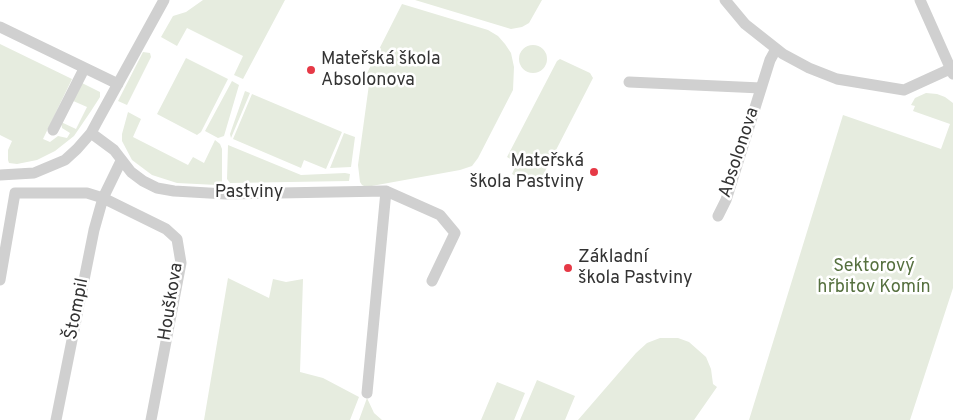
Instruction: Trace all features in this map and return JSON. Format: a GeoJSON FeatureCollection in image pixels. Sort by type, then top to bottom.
{"type":"FeatureCollection","features":[{"type":"Feature","properties":{"kind":"street"},"geometry":{"type":"LineString","coordinates":[[0,175],[34,173],[65,160],[77,149],[91,133],[164,0]]}},
{"type":"Feature","properties":{"kind":"street"},"geometry":{"type":"LineString","coordinates":[[725,0],[745,24],[776,49],[809,68],[837,79],[904,90],[951,72],[920,0]]}},
{"type":"Feature","properties":{"kind":"street"},"geometry":{"type":"LineString","coordinates":[[0,28],[118,84]]}},
{"type":"Feature","properties":{"kind":"street","name":"Absolonova"},"geometry":{"type":"LineString","coordinates":[[718,216],[726,200],[770,60],[776,49]]}},
{"type":"Feature","properties":{"kind":"street"},"geometry":{"type":"LineString","coordinates":[[53,130],[84,69]]}},
{"type":"Feature","properties":{"kind":"street","name":"Absolonova"},"geometry":{"type":"LineString","coordinates":[[629,82],[761,88]]}},
{"type":"Feature","properties":{"kind":"street","name":"Pastviny"},"geometry":{"type":"LineString","coordinates":[[91,133],[110,146],[131,172],[143,181],[158,188],[174,191],[226,194],[386,191],[440,215],[455,233],[432,281]]}},
{"type":"Feature","properties":{"kind":"street"},"geometry":{"type":"LineString","coordinates":[[0,280],[15,193],[77,192],[103,198],[122,161]]}},
{"type":"Feature","properties":{"kind":"street"},"geometry":{"type":"LineString","coordinates":[[368,393],[386,191]]}},
{"type":"Feature","properties":{"kind":"street","name":"Štompil"},"geometry":{"type":"LineString","coordinates":[[56,420],[94,230],[103,198]]}},
{"type":"Feature","properties":{"kind":"street","name":"Houškova"},"geometry":{"type":"LineString","coordinates":[[103,198],[166,229],[177,239],[181,263],[151,420]]}},
{"type":"Feature","properties":{"kind":"green space"},"geometry":{"type":"Polygon","coordinates":[[[203,0],[285,0],[243,79],[234,75],[243,56],[187,28],[177,46],[161,37],[173,16],[186,12],[203,0]]]}},
{"type":"Feature","properties":{"kind":"green space"},"geometry":{"type":"Polygon","coordinates":[[[415,0],[542,0],[529,23],[522,27],[511,29],[415,0]]]}},
{"type":"Feature","properties":{"kind":"green space"},"geometry":{"type":"Polygon","coordinates":[[[402,4],[488,30],[498,36],[511,53],[514,67],[513,90],[472,166],[460,170],[366,187],[360,182],[358,165],[370,77],[366,75],[402,4]]]}},
{"type":"Feature","properties":{"kind":"green space"},"geometry":{"type":"Polygon","coordinates":[[[0,44],[72,79],[43,139],[50,142],[58,136],[67,138],[70,133],[62,128],[61,122],[76,129],[87,107],[71,100],[80,82],[100,92],[100,97],[74,136],[55,151],[37,160],[17,164],[9,163],[8,150],[12,141],[0,135],[0,44]]]}},
{"type":"Feature","properties":{"kind":"green space"},"geometry":{"type":"Polygon","coordinates":[[[533,45],[543,49],[547,59],[543,69],[533,73],[523,69],[519,59],[523,49],[533,45]]]}},
{"type":"Feature","properties":{"kind":"green space"},"geometry":{"type":"Polygon","coordinates":[[[143,52],[150,53],[151,57],[127,105],[118,101],[143,52]]]}},
{"type":"Feature","properties":{"kind":"green space"},"geometry":{"type":"Polygon","coordinates":[[[186,58],[228,79],[201,132],[197,135],[157,114],[186,58]]]}},
{"type":"Feature","properties":{"kind":"green space"},"geometry":{"type":"Polygon","coordinates":[[[560,59],[590,73],[593,78],[537,187],[512,174],[517,163],[507,157],[557,61],[560,59]]]}},
{"type":"Feature","properties":{"kind":"green space"},"geometry":{"type":"Polygon","coordinates":[[[232,81],[239,85],[224,136],[218,138],[205,131],[232,81]]]}},
{"type":"Feature","properties":{"kind":"green space"},"geometry":{"type":"Polygon","coordinates":[[[245,91],[250,93],[231,138],[230,134],[245,91]]]}},
{"type":"Feature","properties":{"kind":"green space","name":"Sektorový hřbitov Komín"},"geometry":{"type":"Polygon","coordinates":[[[926,93],[937,94],[953,103],[953,288],[910,420],[749,420],[843,115],[941,149],[950,124],[913,111],[915,106],[911,105],[915,98],[926,93]]]}},
{"type":"Feature","properties":{"kind":"green space"},"geometry":{"type":"Polygon","coordinates":[[[252,94],[342,132],[326,169],[304,160],[301,168],[233,139],[252,94]]]}},
{"type":"Feature","properties":{"kind":"green space"},"geometry":{"type":"Polygon","coordinates":[[[128,112],[141,119],[133,137],[188,165],[193,157],[204,163],[215,140],[222,149],[222,182],[217,185],[177,183],[152,175],[132,160],[122,141],[128,112]]]}},
{"type":"Feature","properties":{"kind":"green space"},"geometry":{"type":"Polygon","coordinates":[[[344,133],[355,137],[351,167],[330,168],[344,133]]]}},
{"type":"Feature","properties":{"kind":"green space"},"geometry":{"type":"Polygon","coordinates":[[[228,145],[301,175],[345,173],[350,174],[349,181],[230,183],[227,179],[228,145]]]}},
{"type":"Feature","properties":{"kind":"green space"},"geometry":{"type":"Polygon","coordinates":[[[228,278],[269,298],[273,279],[286,282],[303,279],[300,372],[323,378],[359,397],[350,420],[204,420],[228,278]]]}},
{"type":"Feature","properties":{"kind":"green space"},"geometry":{"type":"Polygon","coordinates":[[[660,338],[678,338],[689,342],[706,357],[711,369],[713,384],[717,387],[694,420],[578,420],[636,353],[647,343],[660,338]]]}},
{"type":"Feature","properties":{"kind":"green space"},"geometry":{"type":"Polygon","coordinates":[[[537,380],[575,396],[565,420],[520,420],[537,380]]]}},
{"type":"Feature","properties":{"kind":"green space"},"geometry":{"type":"Polygon","coordinates":[[[497,382],[525,393],[514,420],[481,420],[497,382]]]}},
{"type":"Feature","properties":{"kind":"green space"},"geometry":{"type":"Polygon","coordinates":[[[367,398],[374,413],[382,420],[359,420],[367,398]]]}},
{"type":"Feature","properties":{"kind":"place","name":"Mateřská škola Absolonova"},"geometry":{"type":"Point","coordinates":[311,70]}},
{"type":"Feature","properties":{"kind":"place","name":"Mateřská škola Pastviny"},"geometry":{"type":"Point","coordinates":[594,172]}},
{"type":"Feature","properties":{"kind":"place","name":"Základní škola Pastviny"},"geometry":{"type":"Point","coordinates":[568,268]}}]}
